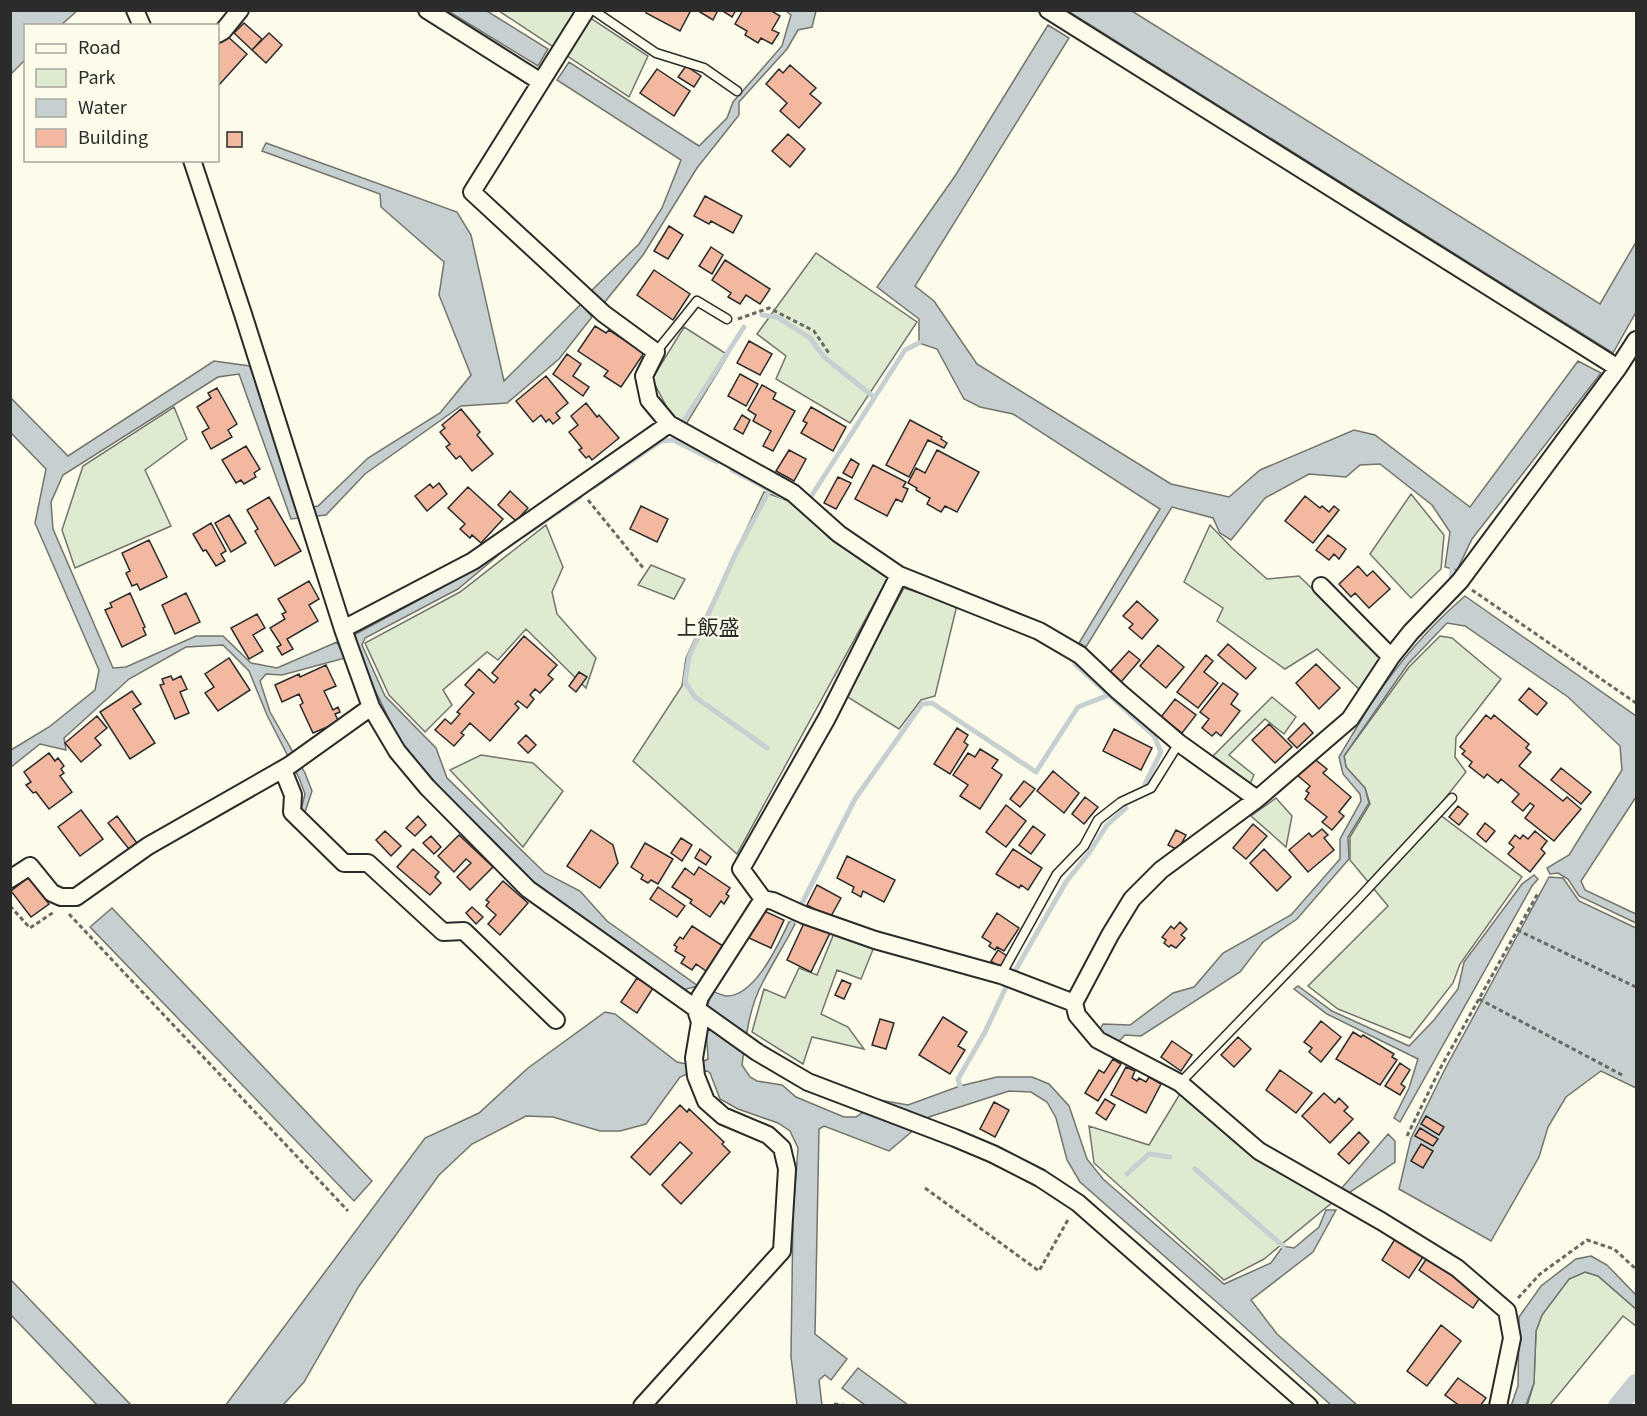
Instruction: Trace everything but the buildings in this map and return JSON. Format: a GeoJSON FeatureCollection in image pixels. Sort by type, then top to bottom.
{"type":"FeatureCollection","features":[{"type":"Feature","properties":{"kind":"street"},"geometry":{"type":"LineString","coordinates":[[135,10],[141,24]]}},
{"type":"Feature","properties":{"kind":"street"},"geometry":{"type":"LineString","coordinates":[[219,33],[240,10]]}},
{"type":"Feature","properties":{"kind":"street"},"geometry":{"type":"LineString","coordinates":[[427,10],[541,82]]}},
{"type":"Feature","properties":{"kind":"street"},"geometry":{"type":"LineString","coordinates":[[586,10],[471,192],[604,314],[656,352],[644,376],[649,400],[669,424],[793,494],[838,534],[899,575],[1039,631],[1080,655],[1118,691],[1179,742],[1257,800]]}},
{"type":"Feature","properties":{"kind":"street"},"geometry":{"type":"LineString","coordinates":[[1048,10],[1618,368]]}},
{"type":"Feature","properties":{"kind":"street"},"geometry":{"type":"LineString","coordinates":[[193,162],[371,707],[398,751],[428,787],[528,890],[701,998],[757,1052],[808,1082],[993,1154],[1040,1178],[1078,1203],[1309,1406]]}},
{"type":"Feature","properties":{"kind":"street"},"geometry":{"type":"LineString","coordinates":[[1498,1406],[1512,1338],[1507,1311],[1457,1268],[1382,1221],[1259,1151],[1180,1083],[1098,1040],[1077,1014],[1074,1003],[1132,899],[1161,870],[1257,800],[1350,720],[1392,657],[1411,632],[1454,587],[1618,368],[1636,340]]}},
{"type":"Feature","properties":{"kind":"street"},"geometry":{"type":"LineString","coordinates":[[348,642],[473,561],[669,424]]}},
{"type":"Feature","properties":{"kind":"street"},"geometry":{"type":"LineString","coordinates":[[899,575],[827,718],[741,869],[763,899],[875,940],[1008,978],[1074,1003]]}},
{"type":"Feature","properties":{"kind":"street"},"geometry":{"type":"LineString","coordinates":[[1321,586],[1392,657]]}},
{"type":"Feature","properties":{"kind":"street"},"geometry":{"type":"LineString","coordinates":[[10,879],[30,866],[52,893],[61,897],[76,897],[148,846],[290,764],[371,707]]}},
{"type":"Feature","properties":{"kind":"street"},"geometry":{"type":"LineString","coordinates":[[290,764],[292,812],[344,863],[368,863],[443,932],[464,931],[556,1020]]}},
{"type":"Feature","properties":{"kind":"street"},"geometry":{"type":"LineString","coordinates":[[642,1406],[782,1251],[787,1169],[782,1148],[768,1135],[723,1116],[706,1101],[696,1076],[694,1058],[701,998],[763,899]]}},
{"type":"Feature","properties":{"kind":"lane"},"geometry":{"type":"LineString","coordinates":[[593,10],[656,53],[704,68],[737,91]]}},
{"type":"Feature","properties":{"kind":"lane"},"geometry":{"type":"LineString","coordinates":[[656,352],[697,302],[727,319]]}},
{"type":"Feature","properties":{"kind":"lane"},"geometry":{"type":"LineString","coordinates":[[1008,978],[1057,874],[1084,846],[1098,820],[1121,802],[1151,788],[1179,742]]}},
{"type":"Feature","properties":{"kind":"lane"},"geometry":{"type":"LineString","coordinates":[[1180,1083],[1452,798]]}},
{"type":"Feature","properties":{"kind":"path"},"geometry":{"type":"LineString","coordinates":[[727,319],[740,320],[769,308],[814,331],[831,355]]}},
{"type":"Feature","properties":{"kind":"path"},"geometry":{"type":"LineString","coordinates":[[578,487],[644,569]]}},
{"type":"Feature","properties":{"kind":"path"},"geometry":{"type":"LineString","coordinates":[[1454,587],[1636,703]]}},
{"type":"Feature","properties":{"kind":"path"},"geometry":{"type":"LineString","coordinates":[[1407,1136],[1441,1067],[1538,892]]}},
{"type":"Feature","properties":{"kind":"path"},"geometry":{"type":"LineString","coordinates":[[10,906],[30,928],[62,906],[348,1211]]}},
{"type":"Feature","properties":{"kind":"path"},"geometry":{"type":"LineString","coordinates":[[1517,930],[1636,987]]}},
{"type":"Feature","properties":{"kind":"path"},"geometry":{"type":"LineString","coordinates":[[1479,999],[1624,1076]]}},
{"type":"Feature","properties":{"kind":"path"},"geometry":{"type":"LineString","coordinates":[[925,1188],[1039,1271],[1078,1203]]}},
{"type":"Feature","properties":{"kind":"path"},"geometry":{"type":"LineString","coordinates":[[1507,1311],[1540,1274],[1587,1240],[1614,1249],[1636,1269]]}},
{"type":"Feature","properties":{"kind":"path"},"geometry":{"type":"LineString","coordinates":[[834,1404],[849,1406]]}},
{"type":"Feature","properties":{"kind":"green space"},"geometry":{"type":"Polygon","coordinates":[[[499,11],[580,11],[648,56],[629,97],[499,11]]]}},
{"type":"Feature","properties":{"kind":"green space"},"geometry":{"type":"Polygon","coordinates":[[[816,253],[917,322],[850,423],[776,379],[786,356],[757,334],[816,253]]]}},
{"type":"Feature","properties":{"kind":"green space"},"geometry":{"type":"Polygon","coordinates":[[[684,327],[728,355],[685,426],[673,419],[652,379],[684,327]]]}},
{"type":"Feature","properties":{"kind":"green space"},"geometry":{"type":"Polygon","coordinates":[[[174,407],[187,439],[145,470],[171,526],[75,568],[62,530],[83,466],[174,407]]]}},
{"type":"Feature","properties":{"kind":"green space"},"geometry":{"type":"Polygon","coordinates":[[[764,492],[797,504],[829,538],[888,578],[737,854],[633,761],[682,686],[686,658],[764,492]]]}},
{"type":"Feature","properties":{"kind":"green space"},"geometry":{"type":"Polygon","coordinates":[[[1411,494],[1444,535],[1441,569],[1411,598],[1370,554],[1411,494]]]}},
{"type":"Feature","properties":{"kind":"green space"},"geometry":{"type":"Polygon","coordinates":[[[546,525],[563,567],[552,592],[557,614],[596,658],[586,688],[526,629],[498,660],[487,652],[443,690],[452,705],[425,732],[389,695],[365,643],[460,592],[546,525]]]}},
{"type":"Feature","properties":{"kind":"green space"},"geometry":{"type":"Polygon","coordinates":[[[1210,525],[1267,579],[1299,576],[1383,657],[1361,691],[1317,649],[1285,669],[1217,621],[1223,608],[1184,582],[1210,525]]]}},
{"type":"Feature","properties":{"kind":"green space"},"geometry":{"type":"Polygon","coordinates":[[[651,565],[685,579],[674,599],[638,585],[651,565]]]}},
{"type":"Feature","properties":{"kind":"green space"},"geometry":{"type":"Polygon","coordinates":[[[904,588],[957,605],[935,696],[921,700],[899,729],[846,696],[904,588]]]}},
{"type":"Feature","properties":{"kind":"green space"},"geometry":{"type":"Polygon","coordinates":[[[1440,636],[1452,638],[1501,679],[1456,737],[1455,757],[1466,772],[1435,811],[1522,877],[1460,964],[1453,983],[1410,1038],[1338,1009],[1308,986],[1388,906],[1350,860],[1350,837],[1370,804],[1365,788],[1346,767],[1344,756],[1409,667],[1440,636]]]}},
{"type":"Feature","properties":{"kind":"green space"},"geometry":{"type":"Polygon","coordinates":[[[1272,697],[1296,717],[1284,734],[1265,719],[1229,755],[1254,775],[1250,784],[1213,756],[1272,697]]]}},
{"type":"Feature","properties":{"kind":"green space"},"geometry":{"type":"Polygon","coordinates":[[[481,755],[533,763],[563,791],[523,847],[450,770],[481,755]]]}},
{"type":"Feature","properties":{"kind":"green space"},"geometry":{"type":"Polygon","coordinates":[[[1276,798],[1292,816],[1286,847],[1251,816],[1276,798]]]}},
{"type":"Feature","properties":{"kind":"green space"},"geometry":{"type":"Polygon","coordinates":[[[835,931],[874,947],[861,979],[837,970],[821,1014],[848,1027],[864,1049],[812,1037],[803,1064],[752,1032],[764,989],[785,998],[799,968],[817,975],[835,931]]]}},
{"type":"Feature","properties":{"kind":"green space"},"geometry":{"type":"Polygon","coordinates":[[[1181,1092],[1334,1201],[1264,1259],[1224,1280],[1094,1163],[1089,1126],[1149,1145],[1181,1092]]]}},
{"type":"Feature","properties":{"kind":"green space"},"geometry":{"type":"Polygon","coordinates":[[[1585,1272],[1598,1276],[1636,1309],[1636,1326],[1623,1316],[1550,1405],[1527,1406],[1534,1383],[1536,1331],[1542,1315],[1569,1279],[1585,1272]]]}},
{"type":"Feature","properties":{"kind":"water"},"geometry":{"type":"Polygon","coordinates":[[[11,10],[77,10],[62,24],[24,24],[24,61],[11,74],[11,10]]]}},
{"type":"Feature","properties":{"kind":"water"},"geometry":{"type":"Polygon","coordinates":[[[448,11],[487,11],[548,49],[538,66],[448,11]]]}},
{"type":"Feature","properties":{"kind":"water"},"geometry":{"type":"Polygon","coordinates":[[[786,11],[816,11],[812,27],[798,30],[787,49],[739,102],[739,115],[697,168],[643,255],[603,304],[591,291],[639,244],[662,208],[681,160],[557,80],[569,62],[699,146],[727,118],[733,102],[782,46],[791,15],[786,11]]]}},
{"type":"Feature","properties":{"kind":"water"},"geometry":{"type":"Polygon","coordinates":[[[1068,11],[1132,11],[1600,304],[1636,242],[1636,312],[1613,353],[1068,11]]]}},
{"type":"Feature","properties":{"kind":"water"},"geometry":{"type":"Polygon","coordinates":[[[1048,25],[1069,38],[915,286],[934,301],[977,364],[1171,484],[1229,497],[1260,470],[1354,430],[1375,435],[1470,507],[1578,361],[1601,373],[1472,539],[1457,570],[1445,567],[1450,532],[1432,505],[1380,464],[1360,465],[1346,477],[1309,474],[1265,498],[1231,540],[1220,533],[1213,518],[1172,507],[1086,647],[1079,643],[1160,509],[1013,414],[980,407],[964,399],[937,349],[919,343],[919,319],[877,287],[955,176],[1048,25]]]}},
{"type":"Feature","properties":{"kind":"water"},"geometry":{"type":"Polygon","coordinates":[[[266,143],[457,212],[471,235],[504,381],[581,304],[592,317],[559,359],[507,403],[461,406],[365,474],[326,515],[291,519],[239,374],[218,377],[63,475],[51,502],[53,529],[113,668],[126,667],[196,636],[223,636],[251,663],[277,668],[337,642],[341,650],[354,646],[352,636],[461,577],[514,542],[458,589],[365,638],[362,645],[385,696],[436,748],[447,778],[545,873],[580,891],[607,921],[698,986],[683,990],[546,894],[441,790],[400,741],[357,654],[344,653],[345,658],[282,675],[266,674],[260,681],[270,712],[305,773],[312,791],[305,812],[300,814],[305,794],[299,778],[267,715],[249,671],[223,645],[186,647],[129,679],[64,738],[66,750],[40,744],[11,767],[11,750],[49,727],[95,690],[99,670],[35,523],[46,469],[11,433],[11,398],[68,456],[214,361],[250,366],[297,510],[318,506],[368,458],[440,413],[471,375],[439,295],[444,262],[381,207],[380,194],[262,151],[266,143]]]}},
{"type":"Feature","properties":{"kind":"water"},"geometry":{"type":"Polygon","coordinates":[[[1465,596],[1636,716],[1636,797],[1581,881],[1585,890],[1636,914],[1636,923],[1579,896],[1568,879],[1558,873],[1550,874],[1547,868],[1569,855],[1622,770],[1620,746],[1568,697],[1465,626],[1447,623],[1408,664],[1344,756],[1346,767],[1365,788],[1369,803],[1348,837],[1349,859],[1297,919],[1263,942],[1240,972],[1141,1036],[1125,1035],[1116,1044],[1099,1031],[1103,1024],[1130,1025],[1173,993],[1194,987],[1223,953],[1291,915],[1340,859],[1340,839],[1361,801],[1360,794],[1343,774],[1339,757],[1393,672],[1427,632],[1465,596]]]}},
{"type":"Feature","properties":{"kind":"water"},"geometry":{"type":"Polygon","coordinates":[[[1534,875],[1538,879],[1400,1122],[1394,1118],[1409,1088],[1418,1059],[1327,1014],[1294,989],[1298,986],[1332,1011],[1409,1046],[1434,1020],[1458,989],[1464,962],[1522,884],[1534,875]]]}},
{"type":"Feature","properties":{"kind":"water"},"geometry":{"type":"Polygon","coordinates":[[[1549,877],[1563,878],[1579,901],[1636,928],[1636,1088],[1601,1071],[1566,1097],[1548,1127],[1539,1157],[1491,1241],[1399,1189],[1411,1138],[1445,1069],[1549,877]]]}},
{"type":"Feature","properties":{"kind":"water"},"geometry":{"type":"Polygon","coordinates":[[[112,908],[372,1181],[354,1201],[90,927],[112,908]]]}},
{"type":"Feature","properties":{"kind":"water"},"geometry":{"type":"Polygon","coordinates":[[[793,921],[795,924],[758,992],[751,1012],[742,1065],[750,1077],[757,1081],[782,1085],[796,1097],[844,1117],[856,1117],[880,1100],[908,1105],[960,1086],[997,1077],[1032,1077],[1049,1084],[1069,1106],[1087,1159],[1103,1179],[1224,1284],[1271,1263],[1283,1246],[1294,1248],[1319,1227],[1326,1210],[1336,1210],[1313,1252],[1251,1300],[1277,1334],[1357,1405],[1331,1405],[1080,1182],[1067,1160],[1056,1118],[1047,1102],[1031,1092],[1009,1091],[929,1117],[889,1151],[824,1126],[819,1129],[815,1334],[847,1359],[831,1380],[825,1375],[819,1380],[822,1405],[797,1405],[791,1357],[793,1215],[798,1148],[790,1131],[778,1123],[738,1109],[720,1099],[710,1073],[707,1071],[689,1073],[680,1077],[646,1124],[620,1131],[600,1131],[553,1117],[526,1116],[472,1144],[439,1175],[359,1286],[304,1382],[283,1405],[225,1406],[425,1138],[479,1113],[528,1068],[605,1012],[615,1014],[677,1062],[693,1064],[708,1059],[707,1016],[712,991],[726,996],[737,994],[747,988],[765,967],[789,922],[793,921]]]}},
{"type":"Feature","properties":{"kind":"water"},"geometry":{"type":"Polygon","coordinates":[[[1388,1134],[1395,1141],[1395,1162],[1347,1194],[1340,1190],[1388,1134]]]}},
{"type":"Feature","properties":{"kind":"water"},"geometry":{"type":"Polygon","coordinates":[[[1591,1256],[1607,1265],[1636,1295],[1636,1309],[1598,1276],[1585,1272],[1569,1279],[1542,1315],[1536,1331],[1534,1383],[1526,1405],[1511,1406],[1518,1386],[1519,1317],[1541,1286],[1576,1259],[1591,1256]]]}},
{"type":"Feature","properties":{"kind":"water"},"geometry":{"type":"Polygon","coordinates":[[[11,1280],[131,1405],[97,1405],[11,1315],[11,1280]]]}},
{"type":"Feature","properties":{"kind":"water"},"geometry":{"type":"Polygon","coordinates":[[[858,1368],[908,1405],[865,1405],[842,1388],[858,1368]]]}},
{"type":"Feature","properties":{"kind":"waterway"},"geometry":{"type":"LineString","coordinates":[[762,315],[777,317],[810,338],[824,357],[874,397]]}},
{"type":"Feature","properties":{"kind":"waterway"},"geometry":{"type":"LineString","coordinates":[[683,422],[744,327]]}},
{"type":"Feature","properties":{"kind":"waterway"},"geometry":{"type":"LineString","coordinates":[[812,495],[905,350],[919,343]]}},
{"type":"Feature","properties":{"kind":"waterway"},"geometry":{"type":"LineString","coordinates":[[595,486],[661,441],[673,440],[717,462]]}},
{"type":"Feature","properties":{"kind":"waterway"},"geometry":{"type":"LineString","coordinates":[[732,470],[783,497]]}},
{"type":"Feature","properties":{"kind":"waterway"},"geometry":{"type":"LineString","coordinates":[[767,748],[695,697],[685,682],[689,657],[735,555],[769,491]]}},
{"type":"Feature","properties":{"kind":"waterway"},"geometry":{"type":"LineString","coordinates":[[524,535],[580,497]]}},
{"type":"Feature","properties":{"kind":"waterway"},"geometry":{"type":"LineString","coordinates":[[1451,585],[1452,569]]}},
{"type":"Feature","properties":{"kind":"waterway"},"geometry":{"type":"LineString","coordinates":[[1075,664],[1154,736],[1161,752],[1145,784]]}},
{"type":"Feature","properties":{"kind":"waterway"},"geometry":{"type":"LineString","coordinates":[[793,921],[855,799],[922,704],[932,703],[1036,772],[1078,707],[1109,695]]}},
{"type":"Feature","properties":{"kind":"waterway"},"geometry":{"type":"LineString","coordinates":[[960,1086],[958,1079],[985,1032],[1007,985],[1066,882],[1107,825],[1126,808]]}},
{"type":"Feature","properties":{"kind":"waterway"},"geometry":{"type":"LineString","coordinates":[[1127,1174],[1149,1154],[1170,1157]]}},
{"type":"Feature","properties":{"kind":"waterway"},"geometry":{"type":"LineString","coordinates":[[1195,1169],[1283,1246]]}},
{"type":"Feature","properties":{"kind":"waterway"},"geometry":{"type":"LineString","coordinates":[[1618,1406],[1636,1384]]}},
{"type":"Feature","properties":{"kind":"district","name":"上飯盛"},"geometry":{"type":"Point","coordinates":[708,628]}}]}
